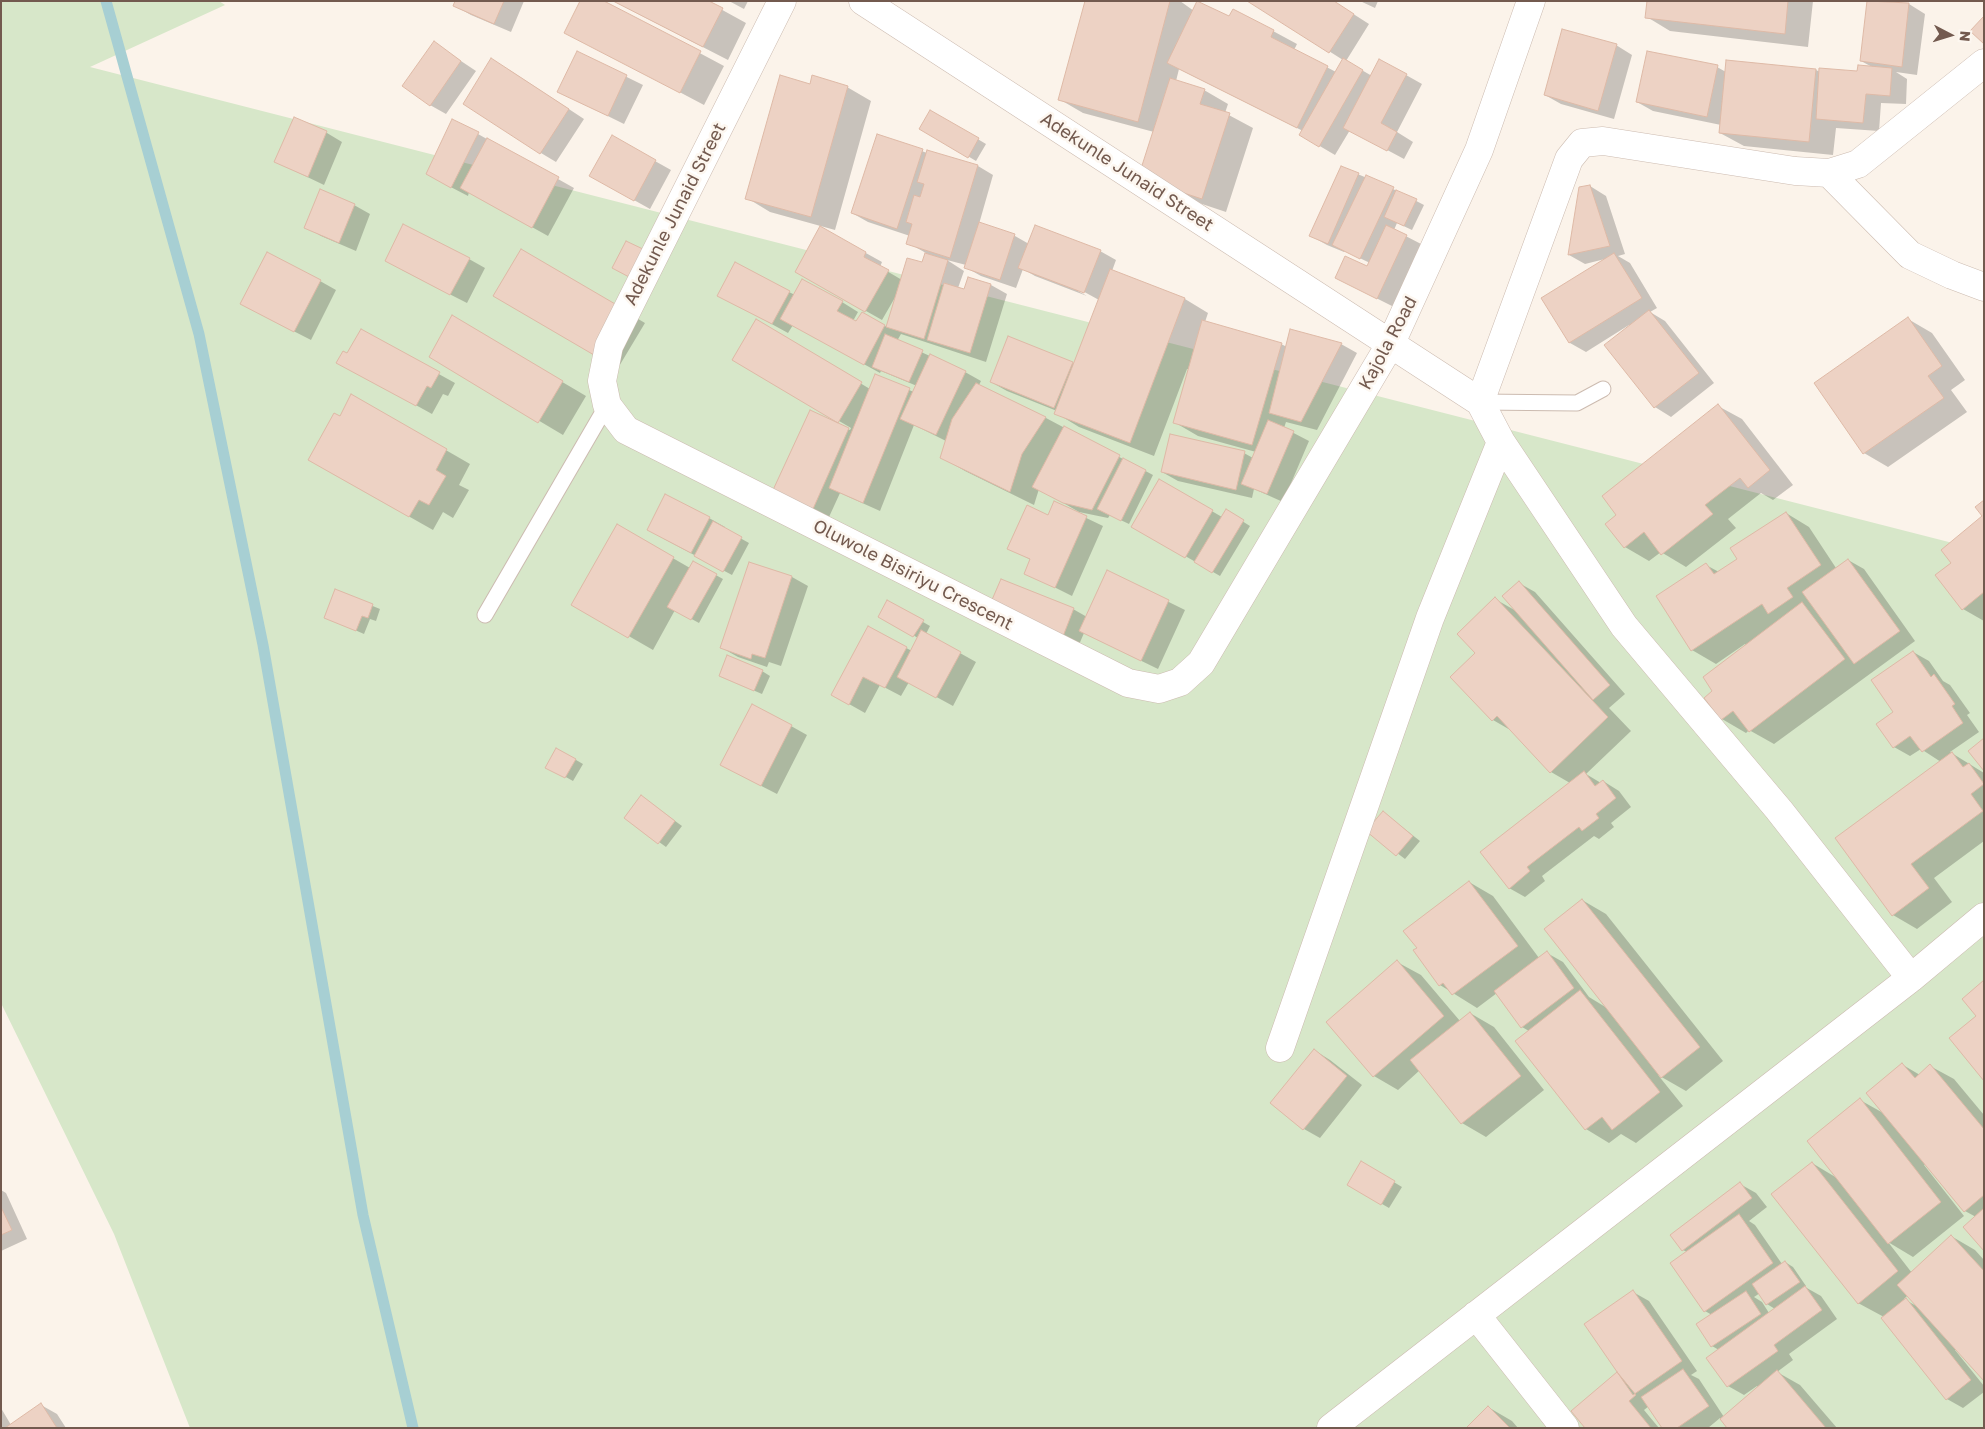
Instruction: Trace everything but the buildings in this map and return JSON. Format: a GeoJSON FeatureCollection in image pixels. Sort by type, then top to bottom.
{"type":"FeatureCollection","features":[{"type":"Feature","properties":{"kind":"street","name":"Adekunle Junaid Street"},"geometry":{"type":"LineString","coordinates":[[626,430],[607,406],[602,381],[609,346],[782,1]]}},
{"type":"Feature","properties":{"kind":"street","name":"Adekunle Junaid Street"},"geometry":{"type":"LineString","coordinates":[[863,1],[1480,402]]}},
{"type":"Feature","properties":{"kind":"street","name":"Kajola Road"},"geometry":{"type":"LineString","coordinates":[[1200,663],[1391,343],[1479,150],[1531,1]]}},
{"type":"Feature","properties":{"kind":"street"},"geometry":{"type":"LineString","coordinates":[[1911,978],[1779,810],[1624,626],[1501,442],[1480,402],[1569,159],[1582,143],[1603,141],[1795,171],[1829,173],[1858,164],[1984,63]]}},
{"type":"Feature","properties":{"kind":"street"},"geometry":{"type":"LineString","coordinates":[[1829,173],[1910,255],[1952,275],[1984,287]]}},
{"type":"Feature","properties":{"kind":"street","name":"Oluwole Bisiriyu Crescent"},"geometry":{"type":"LineString","coordinates":[[626,430],[1128,683],[1158,688],[1180,682],[1200,663]]}},
{"type":"Feature","properties":{"kind":"street"},"geometry":{"type":"LineString","coordinates":[[1280,1048],[1430,618],[1501,442]]}},
{"type":"Feature","properties":{"kind":"street"},"geometry":{"type":"LineString","coordinates":[[1331,1428],[1911,978],[1984,917]]}},
{"type":"Feature","properties":{"kind":"street"},"geometry":{"type":"LineString","coordinates":[[1476,1315],[1565,1428]]}},
{"type":"Feature","properties":{"kind":"lane"},"geometry":{"type":"LineString","coordinates":[[1480,402],[1577,403],[1603,389]]}},
{"type":"Feature","properties":{"kind":"lane"},"geometry":{"type":"LineString","coordinates":[[486,615],[607,406]]}},
{"type":"Feature","properties":{"kind":"green space"},"geometry":{"type":"Polygon","coordinates":[[[1,1],[219,1],[225,5],[90,67],[1984,551],[1984,1428],[190,1428],[114,1234],[1,1003],[1,1]]]}},
{"type":"Feature","properties":{"kind":"waterway"},"geometry":{"type":"LineString","coordinates":[[106,1],[199,334],[263,645],[363,1215],[413,1428]]}}]}
